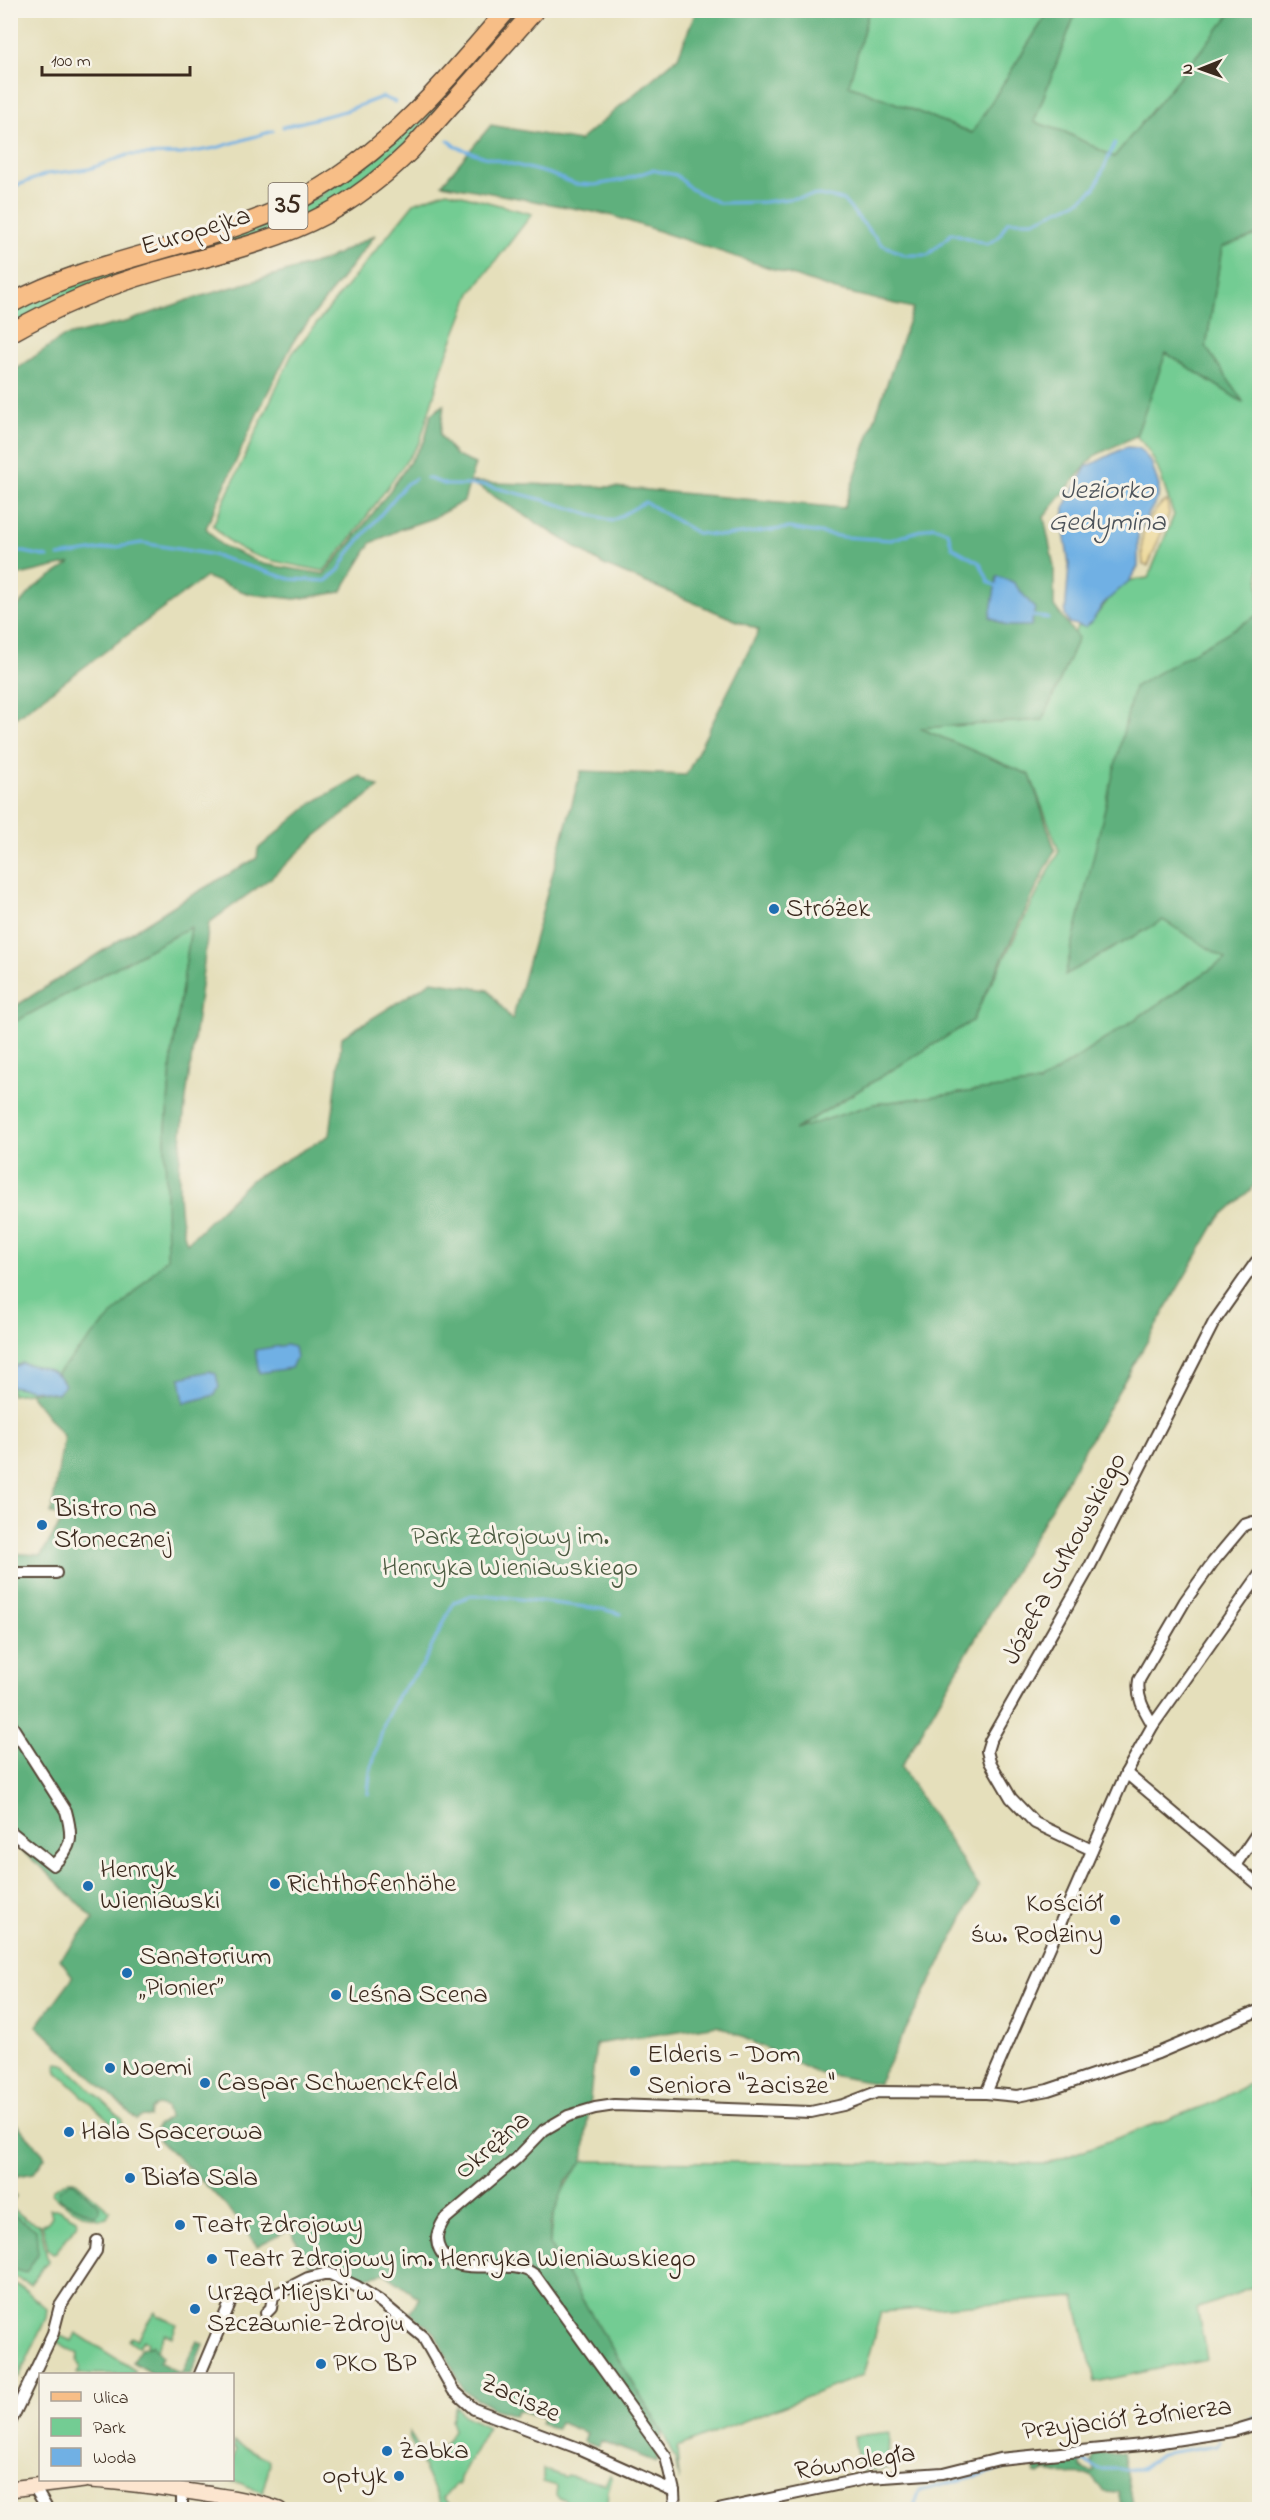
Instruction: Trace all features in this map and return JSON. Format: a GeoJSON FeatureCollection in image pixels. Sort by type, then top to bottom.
{"type":"FeatureCollection","features":[{"type":"Feature","properties":{"kind":"main road","name":"Europejka"},"geometry":{"type":"LineString","coordinates":[[10,304],[82,272],[249,222],[322,189],[358,165],[402,126],[507,10]]}},
{"type":"Feature","properties":{"kind":"main road","name":"Europejka"},"geometry":{"type":"LineString","coordinates":[[10,333],[68,302],[97,290],[273,237],[326,214],[351,199],[389,171],[410,151],[536,10]]}},
{"type":"Feature","properties":{"kind":"street","name":"Józefa Sułkowskiego"},"geometry":{"type":"LineString","coordinates":[[1092,1850],[1035,1823],[1011,1798],[990,1762],[987,1751],[990,1741],[1089,1568],[1214,1322],[1256,1262],[1260,1262]]}},
{"type":"Feature","properties":{"kind":"street"},"geometry":{"type":"LineString","coordinates":[[1153,1725],[1142,1706],[1137,1689],[1139,1680],[1185,1601],[1213,1562],[1244,1525],[1252,1522],[1260,1525]]}},
{"type":"Feature","properties":{"kind":"street"},"geometry":{"type":"LineString","coordinates":[[10,1573],[56,1573]]}},
{"type":"Feature","properties":{"kind":"street"},"geometry":{"type":"LineString","coordinates":[[1260,1574],[1153,1725],[1126,1773],[1008,2047],[986,2092],[1017,2096],[1048,2090],[1158,2053],[1260,2010]]}},
{"type":"Feature","properties":{"kind":"street"},"geometry":{"type":"LineString","coordinates":[[10,1723],[66,1811],[70,1843],[66,1853],[53,1865],[10,1831]]}},
{"type":"Feature","properties":{"kind":"street"},"geometry":{"type":"LineString","coordinates":[[1126,1773],[1260,1886]]}},
{"type":"Feature","properties":{"kind":"street"},"geometry":{"type":"LineString","coordinates":[[1236,1864],[1260,1829]]}},
{"type":"Feature","properties":{"kind":"street","name":"Okrężna"},"geometry":{"type":"LineString","coordinates":[[675,2510],[674,2491],[666,2457],[535,2276],[523,2268],[457,2265],[448,2260],[437,2245],[437,2231],[444,2220],[516,2159],[544,2130],[568,2116],[595,2108],[615,2105],[819,2111],[877,2092],[986,2092]]}},
{"type":"Feature","properties":{"kind":"street"},"geometry":{"type":"LineString","coordinates":[[10,2423],[53,2333],[60,2306],[96,2251],[97,2241]]}},
{"type":"Feature","properties":{"kind":"street","name":"Zacisze"},"geometry":{"type":"LineString","coordinates":[[266,2313],[271,2308],[273,2296],[308,2278],[328,2273],[356,2286],[402,2318],[423,2337],[453,2390],[474,2409],[578,2448],[674,2491]]}},
{"type":"Feature","properties":{"kind":"street"},"geometry":{"type":"LineString","coordinates":[[200,2373],[233,2296]]}},
{"type":"Feature","properties":{"kind":"street","name":"Przyjaciół Żołnierza"},"geometry":{"type":"LineString","coordinates":[[999,2459],[1142,2445],[1233,2431],[1260,2423]]}},
{"type":"Feature","properties":{"kind":"street","name":"Równoległa"},"geometry":{"type":"LineString","coordinates":[[718,2510],[869,2478],[943,2473],[999,2459]]}},
{"type":"Feature","properties":{"kind":"street"},"geometry":{"type":"LineString","coordinates":[[10,2489],[76,2481]]}},
{"type":"Feature","properties":{"kind":"street"},"geometry":{"type":"LineString","coordinates":[[104,2481],[177,2486],[279,2510]]}},
{"type":"Feature","properties":{"kind":"street"},"geometry":{"type":"LineString","coordinates":[[33,2486],[48,2510]]}},
{"type":"Feature","properties":{"kind":"street"},"geometry":{"type":"LineString","coordinates":[[177,2486],[182,2510]]}},
{"type":"Feature","properties":{"kind":"green space","name":"Park Zdrojowy im. Henryka Wieniawskiego"},"geometry":{"type":"Polygon","coordinates":[[[869,10],[849,85],[972,133],[1049,11],[1076,12],[1034,122],[1065,132],[1114,157],[1233,11],[1259,11],[1259,234],[1222,247],[1206,347],[1244,403],[1166,353],[1136,436],[1094,456],[1044,517],[1054,567],[1054,606],[1078,638],[1043,720],[920,728],[1030,775],[1055,850],[972,1021],[794,1130],[874,1104],[1039,1083],[1226,959],[1163,920],[1065,975],[1134,687],[1259,614],[1259,1182],[1218,1219],[901,1767],[979,1887],[878,2084],[815,2072],[717,2025],[596,2044],[583,2161],[566,2181],[550,2225],[550,2246],[662,2431],[656,2462],[601,2441],[598,2447],[583,2442],[586,2433],[559,2422],[556,2429],[541,2424],[543,2417],[517,2410],[515,2415],[494,2409],[464,2391],[435,2333],[410,2312],[419,2298],[384,2273],[364,2278],[345,2267],[332,2263],[310,2266],[290,2229],[257,2246],[222,2202],[154,2136],[157,2125],[169,2117],[166,2107],[157,2105],[151,2110],[150,2117],[143,2116],[137,2120],[37,2026],[73,1977],[60,1959],[94,1919],[46,1871],[11,1842],[11,1553],[41,1555],[65,1516],[51,1514],[64,1437],[29,1393],[42,1391],[58,1394],[62,1379],[56,1374],[167,1258],[165,1140],[172,1056],[191,927],[11,1024],[11,1009],[178,903],[257,858],[258,849],[312,803],[360,776],[379,787],[317,835],[272,877],[209,923],[184,1111],[179,1168],[179,1196],[187,1243],[251,1180],[330,1135],[342,1037],[432,981],[488,990],[512,1020],[581,771],[686,775],[759,630],[604,565],[471,482],[614,487],[844,508],[913,308],[836,290],[610,215],[442,184],[491,125],[579,141],[678,57],[696,11],[869,10]]]}},
{"type":"Feature","properties":{"kind":"green space"},"geometry":{"type":"Polygon","coordinates":[[[909,10],[913,12],[915,10],[1049,11],[972,133],[848,85],[869,11],[909,10]]]}},
{"type":"Feature","properties":{"kind":"green space"},"geometry":{"type":"Polygon","coordinates":[[[515,11],[526,11],[404,148],[351,191],[297,221],[11,325],[11,313],[30,301],[319,197],[515,11]]]}},
{"type":"Feature","properties":{"kind":"green space"},"geometry":{"type":"Polygon","coordinates":[[[1051,11],[1233,11],[1114,157],[1065,132],[1034,122],[1076,12],[1051,11]]]}},
{"type":"Feature","properties":{"kind":"green space"},"geometry":{"type":"Polygon","coordinates":[[[447,191],[532,214],[471,293],[444,362],[420,442],[352,537],[324,571],[263,558],[236,546],[213,525],[292,354],[414,203],[447,191]]]}},
{"type":"Feature","properties":{"kind":"green space"},"geometry":{"type":"Polygon","coordinates":[[[1259,234],[1259,616],[1099,839],[1066,974],[1163,920],[1227,958],[1039,1083],[874,1104],[791,1132],[972,1021],[1059,851],[1030,775],[919,728],[1043,720],[1077,626],[1090,621],[1121,586],[1131,580],[1148,578],[1174,515],[1155,463],[1144,444],[1136,436],[1166,353],[1243,402],[1206,348],[1222,247],[1259,234]]]}},
{"type":"Feature","properties":{"kind":"green space"},"geometry":{"type":"Polygon","coordinates":[[[375,235],[295,339],[258,412],[206,528],[221,545],[263,564],[324,574],[391,489],[425,440],[431,414],[444,405],[440,435],[456,456],[475,464],[464,501],[433,518],[371,543],[341,592],[295,599],[249,594],[206,577],[11,721],[11,614],[35,587],[71,563],[11,577],[11,373],[63,337],[129,321],[188,300],[323,261],[375,235]]]}},
{"type":"Feature","properties":{"kind":"green space"},"geometry":{"type":"Polygon","coordinates":[[[191,927],[172,1056],[165,1140],[168,1258],[51,1380],[29,1393],[11,1395],[11,1024],[191,927]]]}},
{"type":"Feature","properties":{"kind":"green space"},"geometry":{"type":"Polygon","coordinates":[[[58,2063],[64,2064],[122,2119],[122,2126],[115,2126],[57,2072],[58,2063]]]}},
{"type":"Feature","properties":{"kind":"green space"},"geometry":{"type":"Polygon","coordinates":[[[1259,2078],[1259,2285],[1197,2309],[1207,2359],[1095,2382],[1075,2297],[881,2312],[863,2375],[677,2447],[679,2481],[675,2459],[662,2431],[550,2246],[552,2222],[559,2200],[569,2180],[583,2161],[1047,2164],[1217,2101],[1259,2078]]]}},
{"type":"Feature","properties":{"kind":"green space"},"geometry":{"type":"Polygon","coordinates":[[[11,2118],[43,2153],[45,2158],[34,2173],[11,2177],[11,2118]]]}},
{"type":"Feature","properties":{"kind":"green space"},"geometry":{"type":"Polygon","coordinates":[[[69,2180],[74,2180],[110,2211],[107,2218],[96,2219],[84,2214],[60,2201],[51,2193],[53,2189],[69,2180]]]}},
{"type":"Feature","properties":{"kind":"green space"},"geometry":{"type":"Polygon","coordinates":[[[72,2181],[99,2206],[100,2210],[95,2216],[59,2199],[58,2191],[72,2181]]]}},
{"type":"Feature","properties":{"kind":"green space"},"geometry":{"type":"Polygon","coordinates":[[[11,2193],[16,2196],[12,2202],[11,2213],[11,2193]]]}},
{"type":"Feature","properties":{"kind":"green space"},"geometry":{"type":"Polygon","coordinates":[[[11,2207],[26,2219],[40,2225],[48,2261],[30,2284],[11,2275],[11,2207]]]}},
{"type":"Feature","properties":{"kind":"green space"},"geometry":{"type":"Polygon","coordinates":[[[50,2209],[59,2209],[77,2219],[78,2223],[53,2253],[48,2249],[42,2224],[48,2222],[52,2216],[50,2209]]]}},
{"type":"Feature","properties":{"kind":"green space"},"geometry":{"type":"Polygon","coordinates":[[[11,2213],[36,2230],[38,2254],[26,2273],[11,2269],[11,2213]]]}},
{"type":"Feature","properties":{"kind":"green space"},"geometry":{"type":"Polygon","coordinates":[[[11,2282],[23,2288],[47,2309],[46,2318],[19,2377],[11,2372],[11,2282]]]}},
{"type":"Feature","properties":{"kind":"green space"},"geometry":{"type":"Polygon","coordinates":[[[155,2311],[157,2315],[177,2324],[172,2337],[165,2334],[156,2352],[153,2345],[146,2346],[148,2342],[144,2339],[138,2347],[129,2341],[132,2337],[137,2340],[155,2311]]]}},
{"type":"Feature","properties":{"kind":"green space"},"geometry":{"type":"Polygon","coordinates":[[[76,2333],[136,2371],[135,2373],[77,2373],[80,2367],[77,2361],[78,2354],[57,2342],[60,2336],[72,2341],[76,2333]]]}},
{"type":"Feature","properties":{"kind":"green space"},"geometry":{"type":"Polygon","coordinates":[[[197,2341],[203,2344],[191,2373],[181,2373],[197,2341]]]}},
{"type":"Feature","properties":{"kind":"green space"},"geometry":{"type":"Polygon","coordinates":[[[153,2345],[162,2357],[159,2362],[179,2373],[151,2373],[133,2362],[141,2348],[153,2345]]]}},
{"type":"Feature","properties":{"kind":"green space"},"geometry":{"type":"Polygon","coordinates":[[[456,2406],[463,2415],[488,2427],[460,2478],[459,2485],[456,2484],[443,2498],[455,2509],[443,2509],[409,2437],[409,2432],[427,2461],[441,2449],[454,2430],[451,2420],[456,2406]]]}},
{"type":"Feature","properties":{"kind":"green space"},"geometry":{"type":"Polygon","coordinates":[[[889,2432],[888,2468],[859,2471],[854,2436],[889,2432]]]}},
{"type":"Feature","properties":{"kind":"green space"},"geometry":{"type":"Polygon","coordinates":[[[234,2442],[268,2459],[270,2464],[262,2493],[241,2483],[228,2481],[234,2481],[236,2449],[234,2442]]]}},
{"type":"Feature","properties":{"kind":"green space"},"geometry":{"type":"Polygon","coordinates":[[[1095,2453],[1123,2453],[1134,2509],[1123,2509],[1119,2492],[1104,2491],[1093,2478],[1087,2475],[1059,2474],[1047,2470],[1039,2474],[1035,2473],[1034,2461],[1077,2455],[1081,2468],[1092,2473],[1095,2471],[1092,2461],[1095,2453]]]}},
{"type":"Feature","properties":{"kind":"green space"},"geometry":{"type":"Polygon","coordinates":[[[543,2469],[565,2477],[567,2475],[605,2484],[610,2475],[612,2479],[608,2489],[607,2508],[611,2509],[565,2509],[565,2499],[556,2495],[557,2486],[543,2482],[543,2469]]]}},
{"type":"Feature","properties":{"kind":"sand"},"geometry":{"type":"Polygon","coordinates":[[[1167,501],[1169,514],[1148,566],[1143,565],[1142,536],[1144,530],[1150,517],[1162,503],[1167,501]]]}},
{"type":"Feature","properties":{"kind":"water","name":"Jeziorko Gedymina"},"geometry":{"type":"Polygon","coordinates":[[[1126,447],[1139,448],[1151,462],[1159,486],[1158,498],[1138,532],[1138,567],[1129,581],[1103,604],[1092,622],[1085,627],[1069,623],[1065,615],[1069,565],[1063,525],[1064,508],[1086,467],[1126,447]]]}},
{"type":"Feature","properties":{"kind":"water"},"geometry":{"type":"Polygon","coordinates":[[[997,576],[1013,582],[1035,609],[1031,626],[1007,626],[990,617],[997,576]]]}},
{"type":"Feature","properties":{"kind":"water"},"geometry":{"type":"Polygon","coordinates":[[[286,1345],[294,1347],[296,1357],[291,1368],[259,1373],[255,1350],[286,1345]]]}},
{"type":"Feature","properties":{"kind":"water"},"geometry":{"type":"Polygon","coordinates":[[[22,1363],[52,1372],[62,1379],[65,1385],[58,1394],[11,1386],[11,1368],[22,1363]]]}},
{"type":"Feature","properties":{"kind":"water"},"geometry":{"type":"Polygon","coordinates":[[[209,1371],[216,1374],[219,1387],[215,1395],[184,1403],[180,1378],[209,1371]]]}},
{"type":"Feature","properties":{"kind":"waterway"},"geometry":{"type":"LineString","coordinates":[[283,127],[345,111],[382,97],[395,102]]}},
{"type":"Feature","properties":{"kind":"waterway"},"geometry":{"type":"LineString","coordinates":[[10,188],[47,174],[89,169],[128,155],[181,154],[216,148],[273,131]]}},
{"type":"Feature","properties":{"kind":"waterway"},"geometry":{"type":"LineString","coordinates":[[448,140],[457,147],[485,157],[550,174],[575,184],[595,185],[623,180],[652,170],[676,175],[691,189],[719,203],[764,202],[819,195],[843,200],[881,244],[905,255],[928,255],[952,233],[987,244],[998,238],[1008,221],[1034,221],[1081,200],[1095,188],[1115,143]]}},
{"type":"Feature","properties":{"kind":"waterway"},"geometry":{"type":"LineString","coordinates":[[427,478],[447,485],[484,485],[544,500],[612,521],[645,502],[697,533],[724,536],[789,528],[843,537],[891,540],[933,526],[948,532],[952,547],[980,563],[989,582],[998,587]]}},
{"type":"Feature","properties":{"kind":"waterway"},"geometry":{"type":"LineString","coordinates":[[59,556],[142,543],[209,554],[290,579],[326,581],[339,570],[348,554],[406,484],[415,479]]}},
{"type":"Feature","properties":{"kind":"waterway"},"geometry":{"type":"LineString","coordinates":[[10,549],[48,557]]}},
{"type":"Feature","properties":{"kind":"waterway"},"geometry":{"type":"LineString","coordinates":[[1032,616],[1048,618]]}},
{"type":"Feature","properties":{"kind":"waterway"},"geometry":{"type":"LineString","coordinates":[[368,1794],[370,1772],[386,1718],[398,1695],[422,1666],[454,1602],[470,1596],[495,1596],[602,1609],[621,1614]]}},
{"type":"Feature","properties":{"kind":"waterway"},"geometry":{"type":"LineString","coordinates":[[1242,2423],[1260,2414]]}},
{"type":"Feature","properties":{"kind":"waterway"},"geometry":{"type":"LineString","coordinates":[[1046,2459],[1083,2461],[1100,2469],[1142,2469],[1161,2454],[1217,2445],[1220,2440]]}},
{"type":"Feature","properties":{"kind":"waterway"},"geometry":{"type":"LineString","coordinates":[[913,2510],[920,2491],[1031,2461]]}},
{"type":"Feature","properties":{"kind":"place","name":"Stróżek"},"geometry":{"type":"Point","coordinates":[774,909]}},
{"type":"Feature","properties":{"kind":"place","name":"Bistro na Słonecznej"},"geometry":{"type":"Point","coordinates":[42,1525]}},
{"type":"Feature","properties":{"kind":"place","name":"Richthofenhöhe"},"geometry":{"type":"Point","coordinates":[275,1884]}},
{"type":"Feature","properties":{"kind":"place","name":"Henryk Wieniawski"},"geometry":{"type":"Point","coordinates":[88,1886]}},
{"type":"Feature","properties":{"kind":"place","name":"Kościół św. Rodziny"},"geometry":{"type":"Point","coordinates":[1115,1920]}},
{"type":"Feature","properties":{"kind":"place","name":"Sanatorium „Pionier”"},"geometry":{"type":"Point","coordinates":[127,1973]}},
{"type":"Feature","properties":{"kind":"place","name":"Leśna Scena"},"geometry":{"type":"Point","coordinates":[336,1995]}},
{"type":"Feature","properties":{"kind":"place","name":"Noemi"},"geometry":{"type":"Point","coordinates":[110,2068]}},
{"type":"Feature","properties":{"kind":"place","name":"Elderis - Dom Seniora \"Zacisze\""},"geometry":{"type":"Point","coordinates":[635,2071]}},
{"type":"Feature","properties":{"kind":"place","name":"Caspar Schwenckfeld"},"geometry":{"type":"Point","coordinates":[205,2083]}},
{"type":"Feature","properties":{"kind":"place","name":"Hala Spacerowa"},"geometry":{"type":"Point","coordinates":[69,2132]}},
{"type":"Feature","properties":{"kind":"place","name":"Biała Sala"},"geometry":{"type":"Point","coordinates":[130,2178]}},
{"type":"Feature","properties":{"kind":"place","name":"Teatr Zdrojowy"},"geometry":{"type":"Point","coordinates":[180,2225]}},
{"type":"Feature","properties":{"kind":"place","name":"Teatr Zdrojowy im. Henryka Wieniawskiego"},"geometry":{"type":"Point","coordinates":[212,2259]}},
{"type":"Feature","properties":{"kind":"place","name":"Urząd Miejski w Szczawnie-Zdroju"},"geometry":{"type":"Point","coordinates":[195,2309]}},
{"type":"Feature","properties":{"kind":"place","name":"PKO BP"},"geometry":{"type":"Point","coordinates":[321,2364]}},
{"type":"Feature","properties":{"kind":"place","name":"Żabka"},"geometry":{"type":"Point","coordinates":[387,2451]}},
{"type":"Feature","properties":{"kind":"place","name":"optyk"},"geometry":{"type":"Point","coordinates":[399,2476]}}]}
